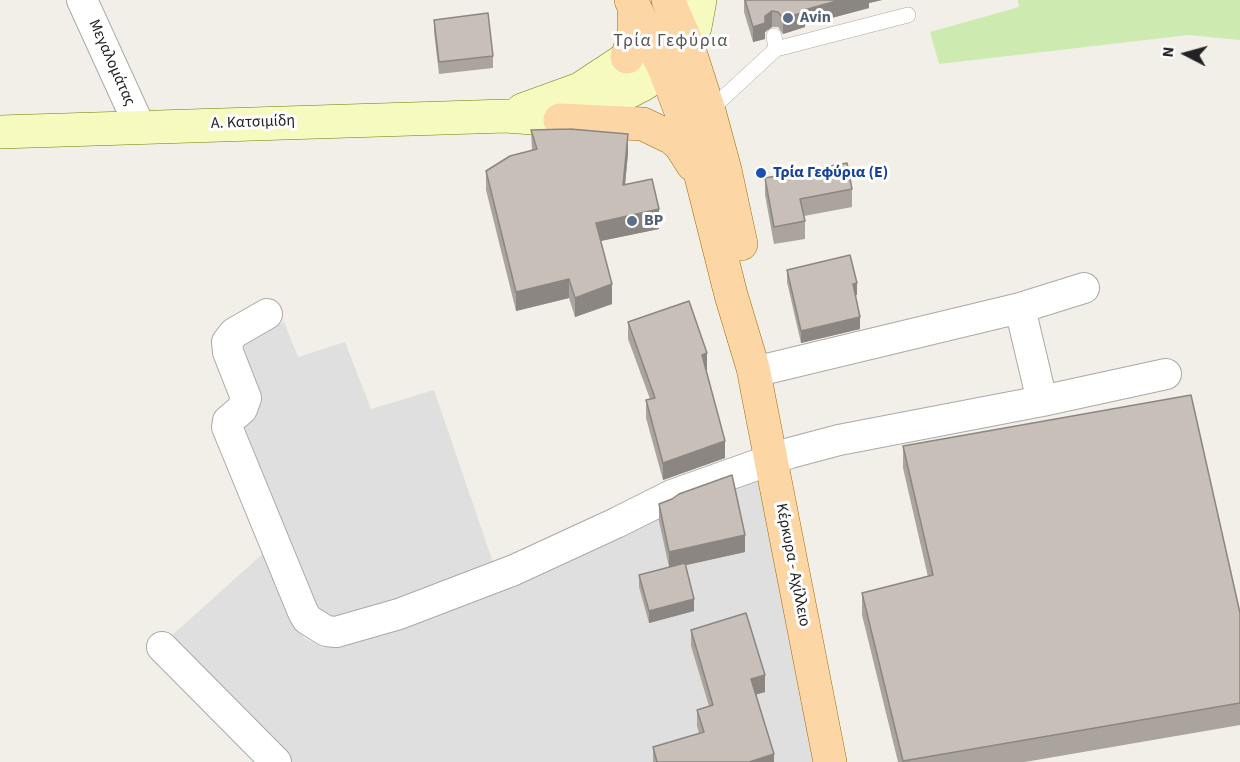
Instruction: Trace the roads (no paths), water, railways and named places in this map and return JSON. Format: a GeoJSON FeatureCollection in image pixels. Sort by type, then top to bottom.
{"type":"FeatureCollection","features":[{"type":"Feature","properties":{"kind":"main road","name":"Κέρκυρα - Αχίλλειο"},"geometry":{"type":"LineString","coordinates":[[679,2],[688,46],[725,170],[749,290],[754,370]]}},
{"type":"Feature","properties":{"kind":"main road"},"geometry":{"type":"LineString","coordinates":[[638,48],[679,2]]}},
{"type":"Feature","properties":{"kind":"main road","name":"Κέρκυρα - Αχίλλειο"},"geometry":{"type":"LineString","coordinates":[[632,3],[638,48],[665,70],[685,122],[731,295],[754,370],[830,762]]}},
{"type":"Feature","properties":{"kind":"main road","name":"Α. Κατσιμίδη"},"geometry":{"type":"LineString","coordinates":[[0,132],[506,116],[560,120],[590,113],[665,70],[688,46]]}},
{"type":"Feature","properties":{"kind":"main road","name":"Α. Κατσιμίδη"},"geometry":{"type":"LineString","coordinates":[[506,116],[580,89],[638,48]]}},
{"type":"Feature","properties":{"kind":"main road"},"geometry":{"type":"LineString","coordinates":[[560,120],[644,124],[672,138],[680,145],[701,176]]}},
{"type":"Feature","properties":{"kind":"street","name":"Μεγαλομάτας"},"geometry":{"type":"LineString","coordinates":[[82,0],[140,127]]}},
{"type":"Feature","properties":{"kind":"street"},"geometry":{"type":"LineString","coordinates":[[754,370],[1020,308],[1084,288]]}},
{"type":"Feature","properties":{"kind":"street"},"geometry":{"type":"LineString","coordinates":[[1020,308],[1042,401]]}},
{"type":"Feature","properties":{"kind":"street"},"geometry":{"type":"LineString","coordinates":[[267,314],[234,333],[227,342],[228,352],[246,398],[242,409],[231,416],[227,427],[303,612],[307,619],[326,631],[336,632],[444,597],[549,554],[672,495],[771,460],[839,440],[1042,401],[1166,374]]}},
{"type":"Feature","properties":{"kind":"street"},"geometry":{"type":"LineString","coordinates":[[162,647],[276,762]]}},
{"type":"Feature","properties":{"kind":"lane"},"geometry":{"type":"LineString","coordinates":[[709,111],[775,43],[908,15]]}},
{"type":"Feature","properties":{"kind":"place","name":"Avin"},"geometry":{"type":"Point","coordinates":[788,18]}},
{"type":"Feature","properties":{"kind":"place","name":"Τρία Γεφύρια (E)"},"geometry":{"type":"Point","coordinates":[761,173]}},
{"type":"Feature","properties":{"kind":"place","name":"BP"},"geometry":{"type":"Point","coordinates":[632,221]}},
{"type":"Feature","properties":{"kind":"district","name":"Τρία Γεφύρια"},"geometry":{"type":"Point","coordinates":[671,42]}}]}
